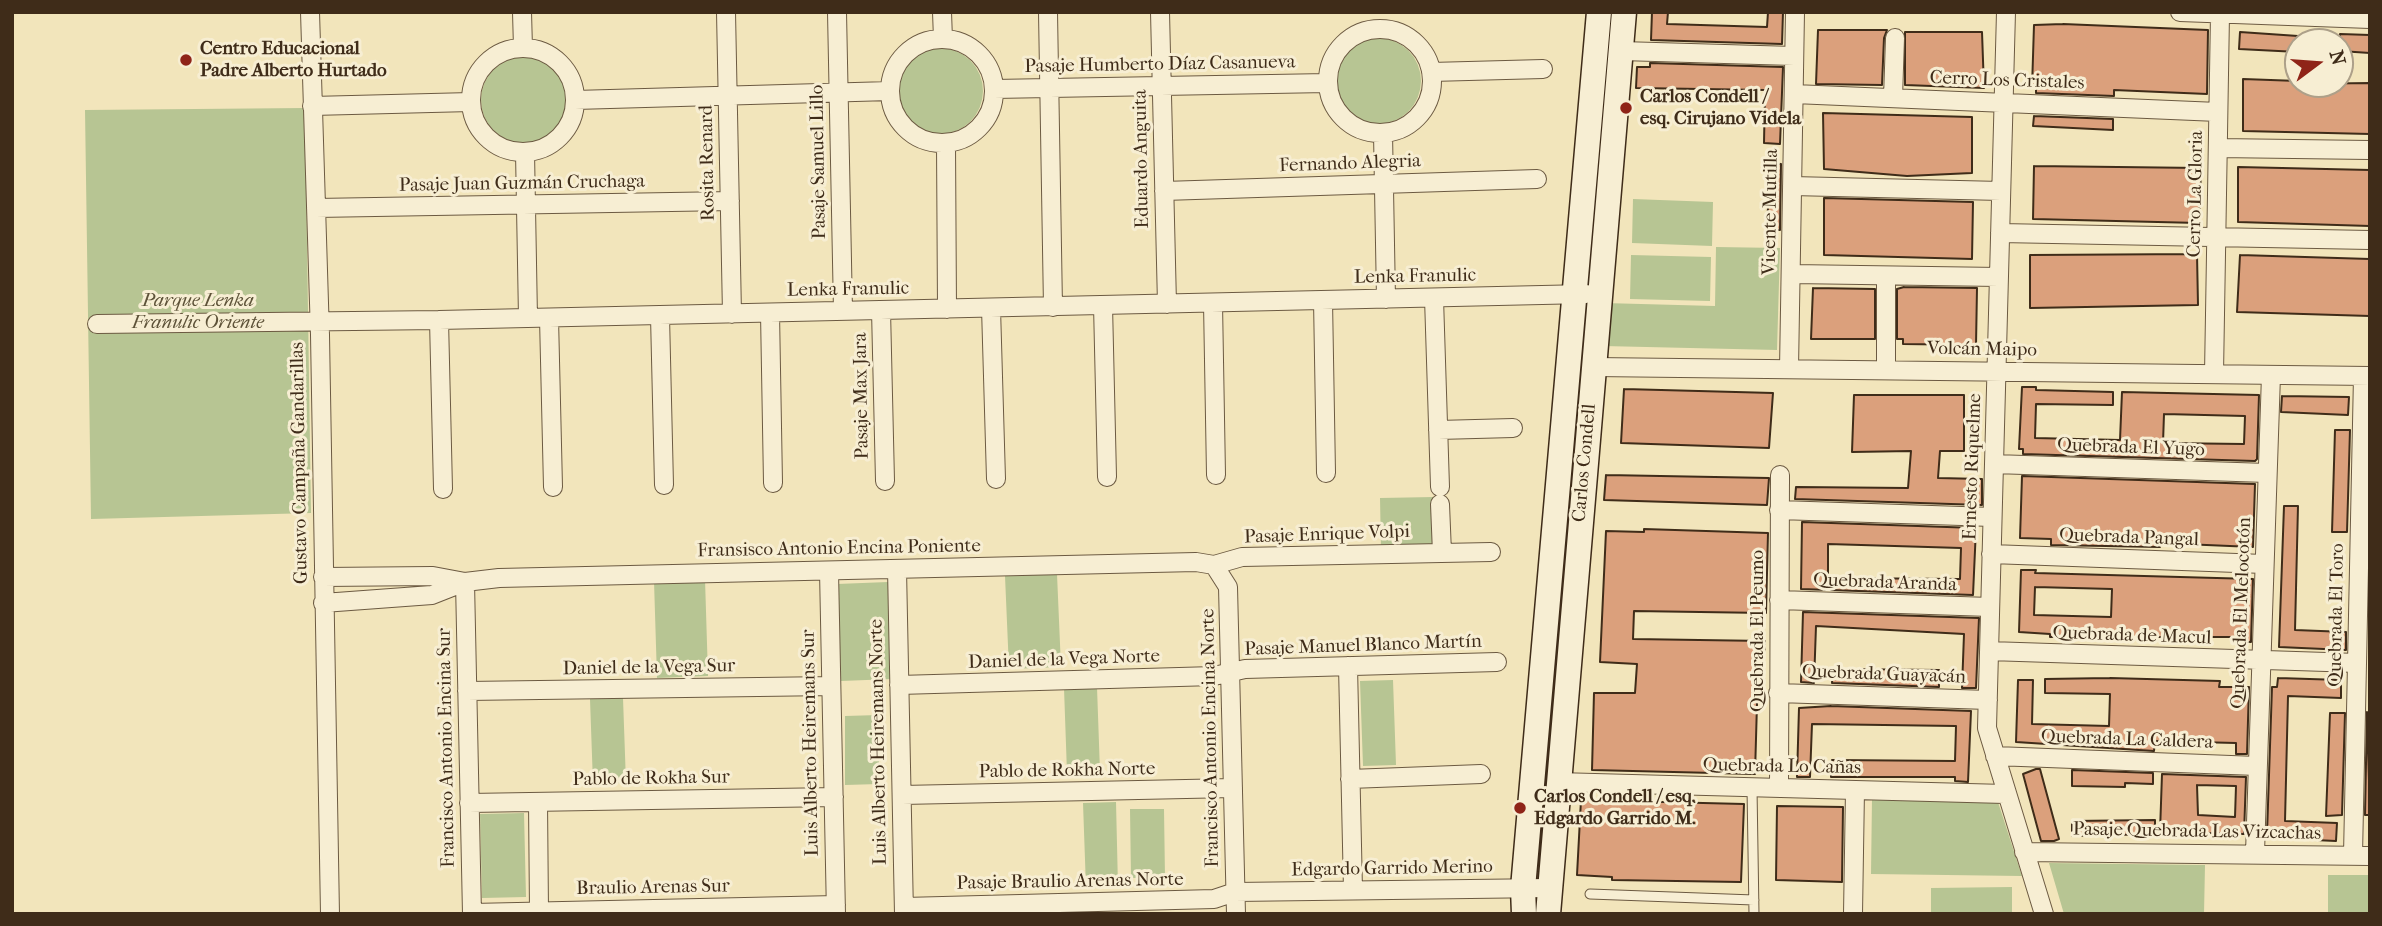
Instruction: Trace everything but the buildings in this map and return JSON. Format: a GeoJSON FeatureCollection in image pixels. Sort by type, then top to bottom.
{"type":"FeatureCollection","features":[{"type":"Feature","properties":{"kind":"street","name":"Gustavo Campaña Gandarillas"},"geometry":{"type":"LineString","coordinates":[[310,12],[319,320],[330,914]]}},
{"type":"Feature","properties":{"kind":"street"},"geometry":{"type":"LineString","coordinates":[[522,12],[523,48]]}},
{"type":"Feature","properties":{"kind":"street","name":"Rosita Renard"},"geometry":{"type":"LineString","coordinates":[[726,12],[732,314]]}},
{"type":"Feature","properties":{"kind":"street","name":"Pasaje Samuel Lillo"},"geometry":{"type":"LineString","coordinates":[[837,12],[843,311]]}},
{"type":"Feature","properties":{"kind":"street"},"geometry":{"type":"LineString","coordinates":[[942,12],[943,39]]}},
{"type":"Feature","properties":{"kind":"street"},"geometry":{"type":"LineString","coordinates":[[1048,12],[1053,307]]}},
{"type":"Feature","properties":{"kind":"street","name":"Eduardo Anguita"},"geometry":{"type":"LineString","coordinates":[[1160,12],[1167,304]]}},
{"type":"Feature","properties":{"kind":"street","name":"Carlos Condell"},"geometry":{"type":"LineString","coordinates":[[1524,914],[1523,888],[1599,12]]}},
{"type":"Feature","properties":{"kind":"street","name":"Carlos Condell"},"geometry":{"type":"LineString","coordinates":[[1548,914],[1548,888],[1624,12]]}},
{"type":"Feature","properties":{"kind":"street","name":"Vicente Mutilla"},"geometry":{"type":"LineString","coordinates":[[1789,369],[1795,12]]}},
{"type":"Feature","properties":{"kind":"street","name":"Ernesto Riquelme"},"geometry":{"type":"LineString","coordinates":[[2006,12],[1987,728],[2005,794],[2044,914]]}},
{"type":"Feature","properties":{"kind":"street"},"geometry":{"type":"LineString","coordinates":[[2180,12],[2370,19]]}},
{"type":"Feature","properties":{"kind":"street","name":"Cerro La Gloria"},"geometry":{"type":"LineString","coordinates":[[2214,374],[2220,14]]}},
{"type":"Feature","properties":{"kind":"street"},"geometry":{"type":"LineString","coordinates":[[1381,20],[1410,38],[1424,53],[1431,72],[1429,97],[1424,108],[1406,126],[1383,133],[1360,129],[1349,123],[1334,106],[1328,83],[1332,59],[1347,40],[1381,20]]}},
{"type":"Feature","properties":{"kind":"street"},"geometry":{"type":"LineString","coordinates":[[1893,98],[1895,38]]}},
{"type":"Feature","properties":{"kind":"street"},"geometry":{"type":"LineString","coordinates":[[943,39],[968,46],[978,54],[987,65],[994,89],[988,115],[981,126],[959,141],[946,144],[934,143],[911,134],[895,115],[890,92],[895,69],[901,58],[920,44],[943,39]]}},
{"type":"Feature","properties":{"kind":"street"},"geometry":{"type":"LineString","coordinates":[[523,48],[534,49],[555,59],[569,77],[575,100],[572,117],[563,132],[550,144],[525,152],[505,149],[488,138],[476,122],[471,102],[475,82],[486,64],[503,52],[523,48]]}},
{"type":"Feature","properties":{"kind":"street"},"geometry":{"type":"LineString","coordinates":[[1621,51],[1794,56]]}},
{"type":"Feature","properties":{"kind":"street"},"geometry":{"type":"LineString","coordinates":[[1431,72],[1543,69]]}},
{"type":"Feature","properties":{"kind":"street","name":"Pasaje Humberto Díaz Casanueva"},"geometry":{"type":"LineString","coordinates":[[994,89],[1328,83]]}},
{"type":"Feature","properties":{"kind":"street"},"geometry":{"type":"LineString","coordinates":[[575,100],[890,92]]}},
{"type":"Feature","properties":{"kind":"street","name":"Cerro Los Cristales"},"geometry":{"type":"LineString","coordinates":[[1794,94],[2218,111]]}},
{"type":"Feature","properties":{"kind":"street"},"geometry":{"type":"LineString","coordinates":[[312,106],[471,102]]}},
{"type":"Feature","properties":{"kind":"street"},"geometry":{"type":"LineString","coordinates":[[1383,133],[1386,299]]}},
{"type":"Feature","properties":{"kind":"street"},"geometry":{"type":"LineString","coordinates":[[946,144],[947,309]]}},
{"type":"Feature","properties":{"kind":"street"},"geometry":{"type":"LineString","coordinates":[[2218,148],[2370,150]]}},
{"type":"Feature","properties":{"kind":"street"},"geometry":{"type":"LineString","coordinates":[[525,152],[528,318]]}},
{"type":"Feature","properties":{"kind":"street","name":"Fernando Alegria"},"geometry":{"type":"LineString","coordinates":[[1164,191],[1537,179]]}},
{"type":"Feature","properties":{"kind":"street"},"geometry":{"type":"LineString","coordinates":[[1792,186],[2001,191]]}},
{"type":"Feature","properties":{"kind":"street","name":"Pasaje Juan Guzmán Cruchaga"},"geometry":{"type":"LineString","coordinates":[[316,208],[730,201]]}},
{"type":"Feature","properties":{"kind":"street"},"geometry":{"type":"LineString","coordinates":[[2000,233],[2370,240]]}},
{"type":"Feature","properties":{"kind":"street"},"geometry":{"type":"LineString","coordinates":[[1792,274],[1999,277]]}},
{"type":"Feature","properties":{"kind":"street"},"geometry":{"type":"LineString","coordinates":[[1886,276],[1886,370]]}},
{"type":"Feature","properties":{"kind":"street","name":"Lenka Franulic"},"geometry":{"type":"LineString","coordinates":[[97,324],[660,316],[1600,294]]}},
{"type":"Feature","properties":{"kind":"street"},"geometry":{"type":"LineString","coordinates":[[1434,298],[1441,553]]}},
{"type":"Feature","properties":{"kind":"street"},"geometry":{"type":"LineString","coordinates":[[1323,300],[1326,473]]}},
{"type":"Feature","properties":{"kind":"street"},"geometry":{"type":"LineString","coordinates":[[1213,303],[1216,475]]}},
{"type":"Feature","properties":{"kind":"street"},"geometry":{"type":"LineString","coordinates":[[1103,305],[1107,477]]}},
{"type":"Feature","properties":{"kind":"street"},"geometry":{"type":"LineString","coordinates":[[991,308],[996,479]]}},
{"type":"Feature","properties":{"kind":"street","name":"Pasaje Max Jara"},"geometry":{"type":"LineString","coordinates":[[881,310],[885,481]]}},
{"type":"Feature","properties":{"kind":"street"},"geometry":{"type":"LineString","coordinates":[[770,313],[773,483]]}},
{"type":"Feature","properties":{"kind":"street"},"geometry":{"type":"LineString","coordinates":[[660,316],[664,485]]}},
{"type":"Feature","properties":{"kind":"street"},"geometry":{"type":"LineString","coordinates":[[549,318],[553,487]]}},
{"type":"Feature","properties":{"kind":"street"},"geometry":{"type":"LineString","coordinates":[[439,320],[443,489]]}},
{"type":"Feature","properties":{"kind":"street","name":"Volcán Maipo"},"geometry":{"type":"LineString","coordinates":[[1594,367],[2367,376]]}},
{"type":"Feature","properties":{"kind":"street","name":"Quebrada El Melocotón"},"geometry":{"type":"LineString","coordinates":[[2255,853],[2271,374]]}},
{"type":"Feature","properties":{"kind":"street","name":"Quebrada El Toro"},"geometry":{"type":"LineString","coordinates":[[2361,855],[2357,663],[2367,376]]}},
{"type":"Feature","properties":{"kind":"street"},"geometry":{"type":"LineString","coordinates":[[1438,430],[1513,428]]}},
{"type":"Feature","properties":{"kind":"street","name":"Quebrada El Yugo"},"geometry":{"type":"LineString","coordinates":[[1994,464],[2267,473]]}},
{"type":"Feature","properties":{"kind":"street","name":"Quebrada El Peumo"},"geometry":{"type":"LineString","coordinates":[[1779,788],[1780,474]]}},
{"type":"Feature","properties":{"kind":"street"},"geometry":{"type":"LineString","coordinates":[[1779,510],[1992,517]]}},
{"type":"Feature","properties":{"kind":"street","name":"Pasaje Enrique Volpi"},"geometry":{"type":"LineString","coordinates":[[1214,565],[1242,557],[1491,552]]}},
{"type":"Feature","properties":{"kind":"street","name":"Quebrada Pangal"},"geometry":{"type":"LineString","coordinates":[[1992,554],[2264,564]]}},
{"type":"Feature","properties":{"kind":"street","name":"Fransisco Antonio Encina Poniente"},"geometry":{"type":"LineString","coordinates":[[323,603],[432,595],[465,582],[499,578],[1196,562],[1214,565]]}},
{"type":"Feature","properties":{"kind":"street","name":"Francisco Antonio Encina Norte"},"geometry":{"type":"LineString","coordinates":[[1214,565],[1228,587],[1236,914]]}},
{"type":"Feature","properties":{"kind":"street","name":"Luis Alberto Heiremans Norte"},"geometry":{"type":"LineString","coordinates":[[897,569],[904,910]]}},
{"type":"Feature","properties":{"kind":"street","name":"Luis Alberto Heiremans Sur"},"geometry":{"type":"LineString","coordinates":[[829,571],[836,909]]}},
{"type":"Feature","properties":{"kind":"street","name":"Fransisco Antonio Encina Poniente"},"geometry":{"type":"LineString","coordinates":[[323,577],[433,576],[465,582]]}},
{"type":"Feature","properties":{"kind":"street","name":"Francisco Antonio Encina Sur"},"geometry":{"type":"LineString","coordinates":[[465,582],[472,913]]}},
{"type":"Feature","properties":{"kind":"street","name":"Quebrada Aranda"},"geometry":{"type":"LineString","coordinates":[[1779,600],[1990,607]]}},
{"type":"Feature","properties":{"kind":"street","name":"Quebrada de Macul"},"geometry":{"type":"LineString","coordinates":[[1989,652],[2357,663]]}},
{"type":"Feature","properties":{"kind":"street","name":"Pasaje Manuel Blanco Martín"},"geometry":{"type":"LineString","coordinates":[[1230,673],[1245,669],[1497,662]]}},
{"type":"Feature","properties":{"kind":"street"},"geometry":{"type":"LineString","coordinates":[[1348,666],[1353,890]]}},
{"type":"Feature","properties":{"kind":"street","name":"Daniel de la Vega Norte"},"geometry":{"type":"LineString","coordinates":[[899,685],[1214,676],[1230,673]]}},
{"type":"Feature","properties":{"kind":"street","name":"Daniel de la Vega Sur"},"geometry":{"type":"LineString","coordinates":[[467,691],[831,686]]}},
{"type":"Feature","properties":{"kind":"street","name":"Quebrada Guayacán"},"geometry":{"type":"LineString","coordinates":[[1778,693],[1988,699]]}},
{"type":"Feature","properties":{"kind":"street","name":"Quebrada La Caldera"},"geometry":{"type":"LineString","coordinates":[[1995,756],[2257,766]]}},
{"type":"Feature","properties":{"kind":"street"},"geometry":{"type":"LineString","coordinates":[[1350,779],[1481,774]]}},
{"type":"Feature","properties":{"kind":"street","name":"Quebrada Lo Cañas"},"geometry":{"type":"LineString","coordinates":[[1558,782],[2005,794]]}},
{"type":"Feature","properties":{"kind":"street","name":"Pablo de Rokha Norte"},"geometry":{"type":"LineString","coordinates":[[902,795],[1233,788]]}},
{"type":"Feature","properties":{"kind":"street"},"geometry":{"type":"LineString","coordinates":[[1853,914],[1854,790]]}},
{"type":"Feature","properties":{"kind":"street","name":"Pablo de Rokha Sur"},"geometry":{"type":"LineString","coordinates":[[469,803],[834,797]]}},
{"type":"Feature","properties":{"kind":"street"},"geometry":{"type":"LineString","coordinates":[[538,802],[539,911]]}},
{"type":"Feature","properties":{"kind":"street","name":"Pasaje Quebrada Las Vizcachas"},"geometry":{"type":"LineString","coordinates":[[2024,852],[2361,855]]}},
{"type":"Feature","properties":{"kind":"street","name":"Edgardo Garrido Merino"},"geometry":{"type":"LineString","coordinates":[[1235,892],[1548,888]]}},
{"type":"Feature","properties":{"kind":"street","name":"Pasaje Braulio Arenas Norte"},"geometry":{"type":"LineString","coordinates":[[904,910],[1214,899],[1235,892]]}},
{"type":"Feature","properties":{"kind":"street","name":"Braulio Arenas Sur"},"geometry":{"type":"LineString","coordinates":[[472,913],[836,909]]}},
{"type":"Feature","properties":{"kind":"lane"},"geometry":{"type":"LineString","coordinates":[[1752,788],[1754,914]]}},
{"type":"Feature","properties":{"kind":"lane"},"geometry":{"type":"LineString","coordinates":[[1590,894],[1754,900]]}},
{"type":"Feature","properties":{"kind":"green space"},"geometry":{"type":"Polygon","coordinates":[[[1378,38],[1395,41],[1414,57],[1421,81],[1418,98],[1402,117],[1378,124],[1361,121],[1342,105],[1335,81],[1338,64],[1354,45],[1378,38]]]}},
{"type":"Feature","properties":{"kind":"green space"},"geometry":{"type":"Polygon","coordinates":[[[940,48],[957,51],[971,60],[980,74],[983,91],[980,108],[971,122],[957,131],[940,134],[923,131],[909,122],[900,108],[897,91],[900,74],[909,60],[923,51],[940,48]]]}},
{"type":"Feature","properties":{"kind":"green space"},"geometry":{"type":"Polygon","coordinates":[[[516,57],[532,57],[555,69],[564,83],[567,100],[564,117],[555,131],[532,143],[516,143],[500,136],[488,124],[481,108],[481,92],[488,76],[500,64],[516,57]]]}},
{"type":"Feature","properties":{"kind":"green space","name":"Parque Lenka Franulic Oriente"},"geometry":{"type":"Polygon","coordinates":[[[305,108],[311,513],[91,519],[85,110],[305,108]]]}},
{"type":"Feature","properties":{"kind":"green space"},"geometry":{"type":"Polygon","coordinates":[[[1633,199],[1713,202],[1712,246],[1632,243],[1633,199]]]}},
{"type":"Feature","properties":{"kind":"green space"},"geometry":{"type":"Polygon","coordinates":[[[1716,247],[1780,248],[1777,350],[1603,346],[1604,303],[1715,306],[1716,247]]]}},
{"type":"Feature","properties":{"kind":"green space"},"geometry":{"type":"Polygon","coordinates":[[[1631,255],[1711,257],[1710,301],[1630,299],[1631,255]]]}},
{"type":"Feature","properties":{"kind":"green space"},"geometry":{"type":"Polygon","coordinates":[[[1434,497],[1435,549],[1381,550],[1380,498],[1434,497]]]}},
{"type":"Feature","properties":{"kind":"green space"},"geometry":{"type":"Polygon","coordinates":[[[1057,574],[1061,667],[1009,669],[1005,576],[1057,574]]]}},
{"type":"Feature","properties":{"kind":"green space"},"geometry":{"type":"Polygon","coordinates":[[[705,579],[708,676],[657,678],[654,581],[705,579]]]}},
{"type":"Feature","properties":{"kind":"green space"},"geometry":{"type":"Polygon","coordinates":[[[888,582],[892,679],[841,681],[837,584],[888,582]]]}},
{"type":"Feature","properties":{"kind":"green space"},"geometry":{"type":"Polygon","coordinates":[[[1393,680],[1396,765],[1363,766],[1360,681],[1393,680]]]}},
{"type":"Feature","properties":{"kind":"green space"},"geometry":{"type":"Polygon","coordinates":[[[1097,687],[1100,772],[1067,773],[1064,688],[1097,687]]]}},
{"type":"Feature","properties":{"kind":"green space"},"geometry":{"type":"Polygon","coordinates":[[[623,698],[626,783],[593,784],[590,699],[623,698]]]}},
{"type":"Feature","properties":{"kind":"green space"},"geometry":{"type":"Polygon","coordinates":[[[879,715],[879,784],[845,785],[845,716],[879,715]]]}},
{"type":"Feature","properties":{"kind":"green space"},"geometry":{"type":"Polygon","coordinates":[[[1872,798],[1997,799],[2022,876],[1871,874],[1872,798]]]}},
{"type":"Feature","properties":{"kind":"green space"},"geometry":{"type":"Polygon","coordinates":[[[1116,802],[1118,887],[1086,888],[1083,803],[1116,802]]]}},
{"type":"Feature","properties":{"kind":"green space"},"geometry":{"type":"Polygon","coordinates":[[[1130,809],[1164,809],[1165,878],[1131,878],[1130,809]]]}},
{"type":"Feature","properties":{"kind":"green space"},"geometry":{"type":"Polygon","coordinates":[[[524,813],[526,897],[482,898],[480,814],[524,813]]]}},
{"type":"Feature","properties":{"kind":"green space"},"geometry":{"type":"Polygon","coordinates":[[[2049,863],[2205,865],[2204,914],[2064,914],[2049,863]]]}},
{"type":"Feature","properties":{"kind":"green space"},"geometry":{"type":"Polygon","coordinates":[[[2328,875],[2370,875],[2370,914],[2328,914],[2328,875]]]}},
{"type":"Feature","properties":{"kind":"green space"},"geometry":{"type":"Polygon","coordinates":[[[2012,887],[2012,914],[1931,914],[1931,888],[2012,887]]]}},
{"type":"Feature","properties":{"kind":"place","name":"Centro Educacional Padre Alberto Hurtado"},"geometry":{"type":"Point","coordinates":[186,60]}},
{"type":"Feature","properties":{"kind":"place","name":"Carlos Condell / esq. Cirujano Videla"},"geometry":{"type":"Point","coordinates":[1626,108]}},
{"type":"Feature","properties":{"kind":"place","name":"Carlos Condell / esq. Edgardo Garrido M."},"geometry":{"type":"Point","coordinates":[1520,808]}}]}
